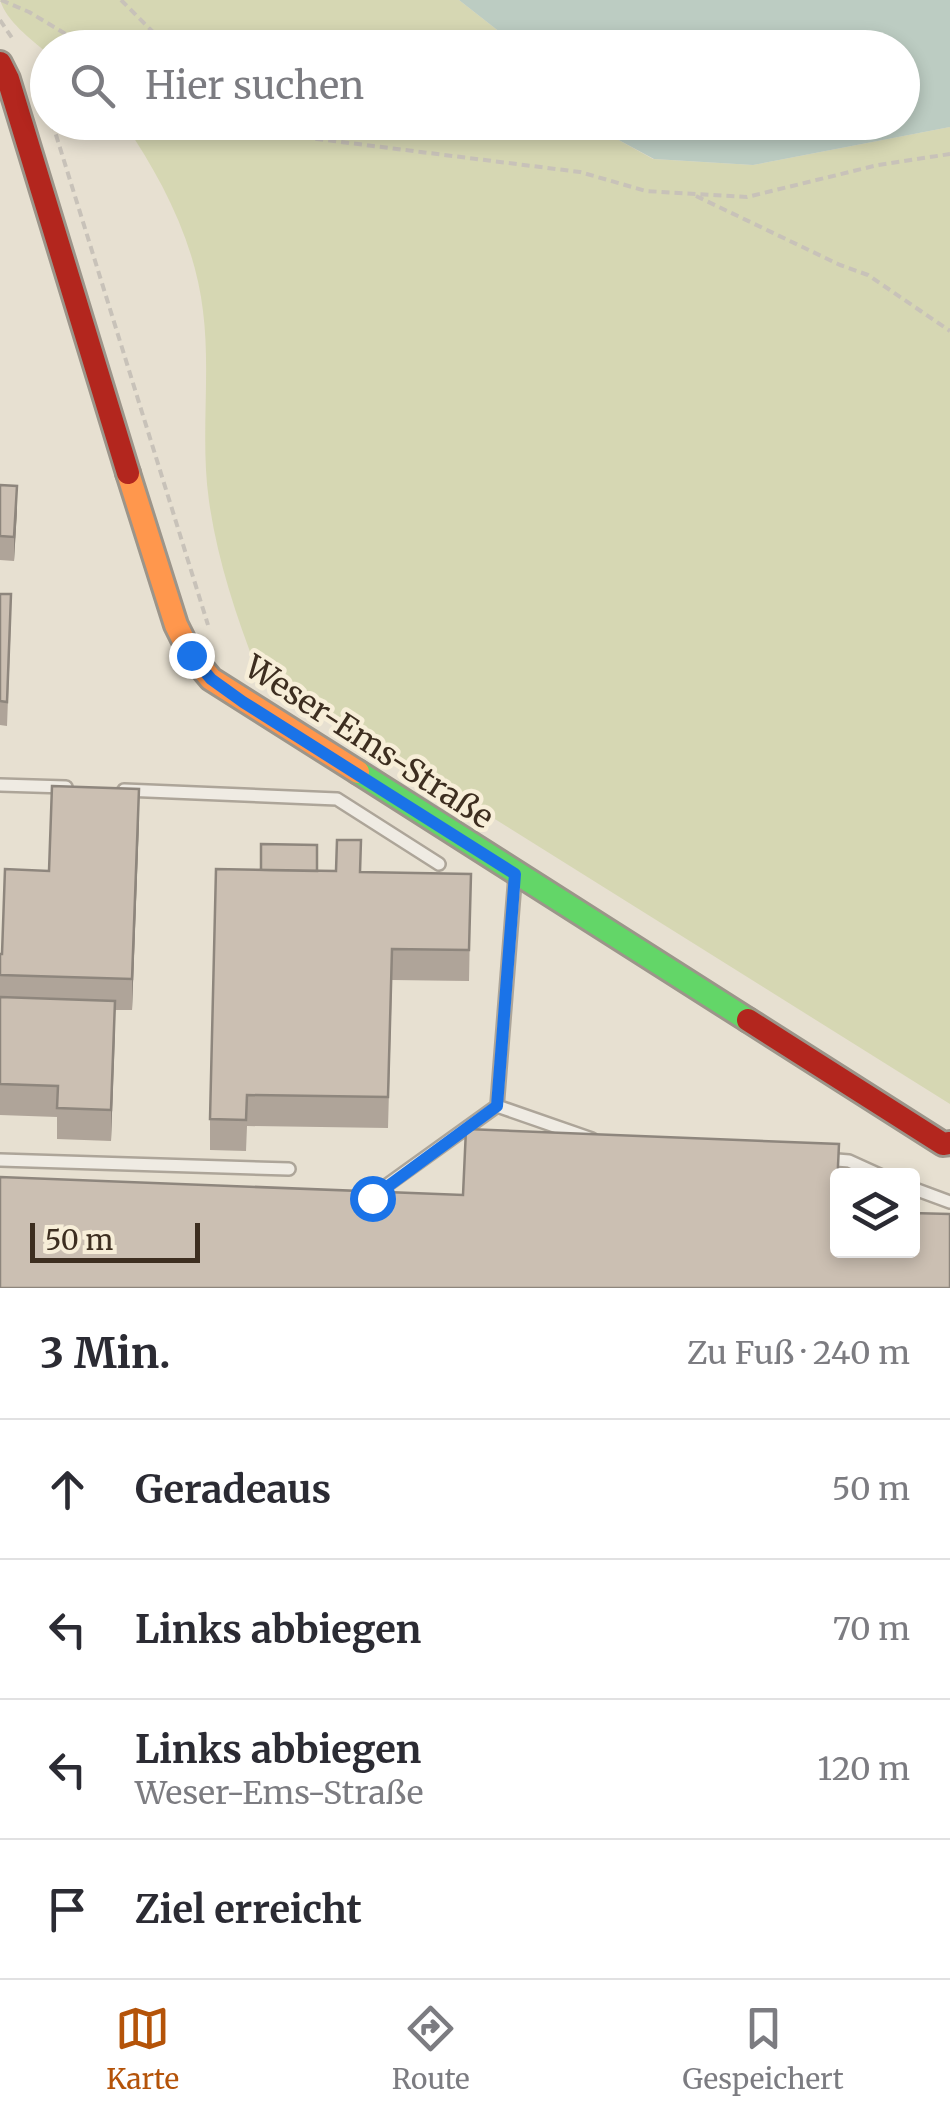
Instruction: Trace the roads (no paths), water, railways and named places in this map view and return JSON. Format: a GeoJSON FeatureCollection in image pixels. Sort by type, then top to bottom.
{"type":"FeatureCollection","features":[{"type":"Feature","properties":{"kind":"street","name":"Weser-Ems-Straße"},"geometry":{"type":"LineString","coordinates":[[0,63],[8,78],[74,305],[176,625],[191,655],[211,679],[948,1145]]}},
{"type":"Feature","properties":{"kind":"lane"},"geometry":{"type":"LineString","coordinates":[[0,785],[73,788]]}},
{"type":"Feature","properties":{"kind":"lane"},"geometry":{"type":"LineString","coordinates":[[109,789],[338,800],[438,864]]}},
{"type":"Feature","properties":{"kind":"lane"},"geometry":{"type":"LineString","coordinates":[[353,1200],[372,1198],[497,1106],[515,874]]}},
{"type":"Feature","properties":{"kind":"lane"},"geometry":{"type":"LineString","coordinates":[[497,1106],[596,1140],[615,1142]]}},
{"type":"Feature","properties":{"kind":"lane"},"geometry":{"type":"LineString","coordinates":[[810,1158],[849,1161],[864,1168]]}},
{"type":"Feature","properties":{"kind":"lane"},"geometry":{"type":"LineString","coordinates":[[0,1160],[289,1169]]}},
{"type":"Feature","properties":{"kind":"lane"},"geometry":{"type":"LineString","coordinates":[[920,1191],[950,1202]]}}]}
